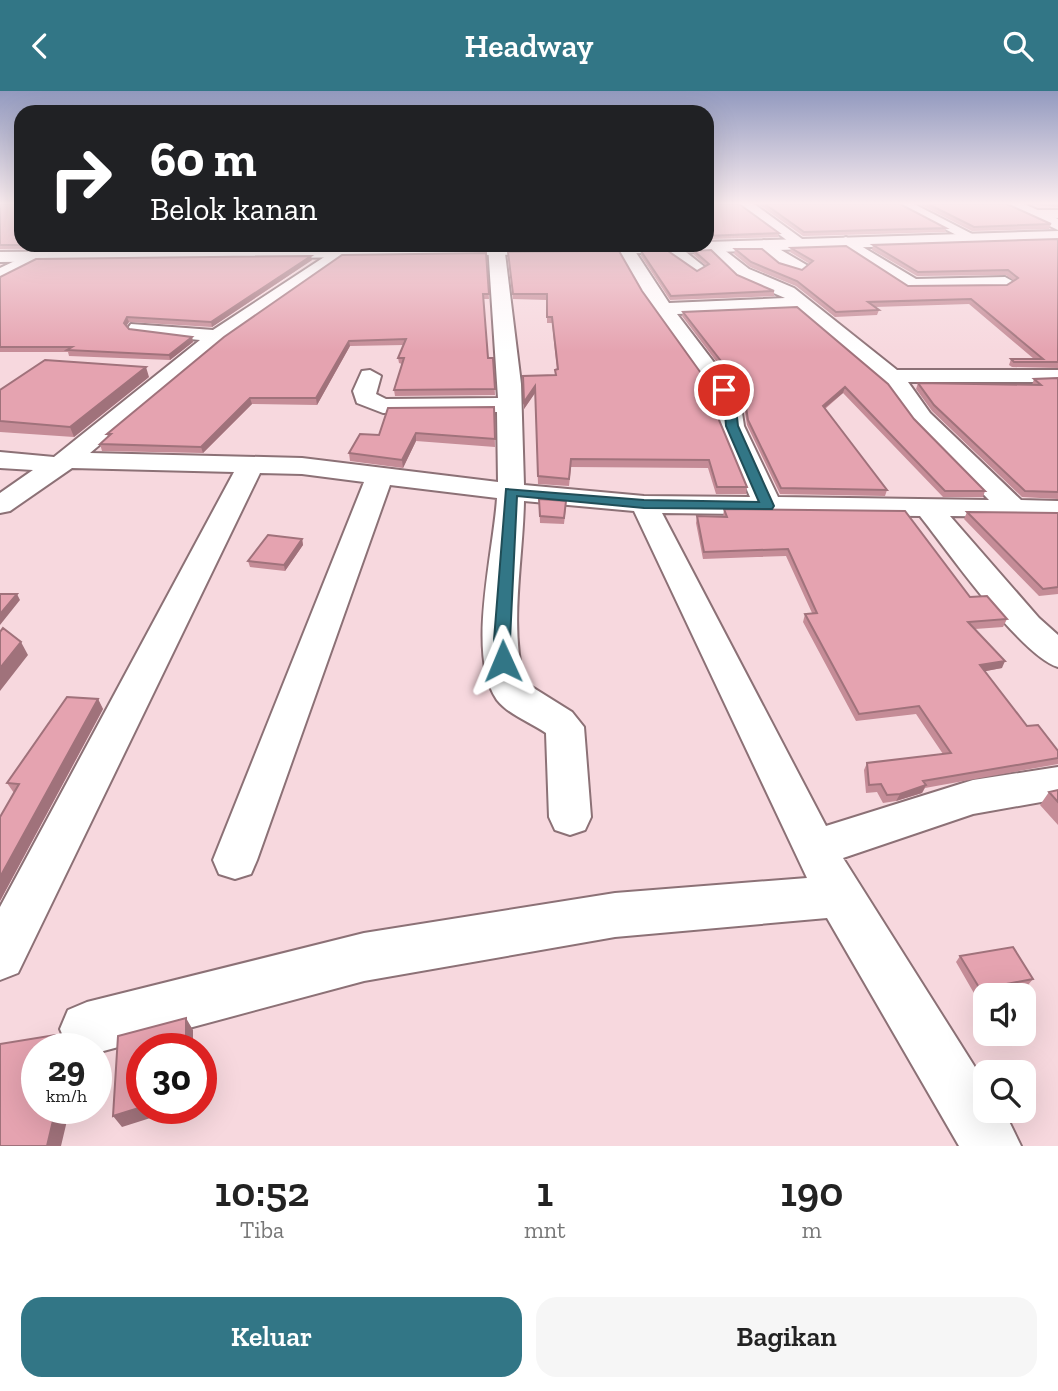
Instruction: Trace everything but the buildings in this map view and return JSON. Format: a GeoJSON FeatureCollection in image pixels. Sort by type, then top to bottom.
{"type":"FeatureCollection","features":[{"type":"Feature","properties":{"kind":"main road"},"geometry":{"type":"LineString","coordinates":[[1,263],[25,253]]}},
{"type":"Feature","properties":{"kind":"main road"},"geometry":{"type":"LineString","coordinates":[[81,253],[154,253]]}},
{"type":"Feature","properties":{"kind":"street"},"geometry":{"type":"LineString","coordinates":[[0,505],[63,462],[218,336],[349,253]]}},
{"type":"Feature","properties":{"kind":"street"},"geometry":{"type":"LineString","coordinates":[[496,253],[510,384],[508,405],[511,492],[502,640],[505,682],[524,701],[554,717],[565,727],[570,817]]}},
{"type":"Feature","properties":{"kind":"street"},"geometry":{"type":"LineString","coordinates":[[624,253],[724,390],[729,400],[732,426],[768,506]]}},
{"type":"Feature","properties":{"kind":"street"},"geometry":{"type":"LineString","coordinates":[[678,253],[698,268]]}},
{"type":"Feature","properties":{"kind":"street"},"geometry":{"type":"LineString","coordinates":[[720,253],[743,273],[783,290],[892,376],[922,418],[1014,509]]}},
{"type":"Feature","properties":{"kind":"street"},"geometry":{"type":"LineString","coordinates":[[774,253],[785,262],[802,267]]}},
{"type":"Feature","properties":{"kind":"street"},"geometry":{"type":"LineString","coordinates":[[864,253],[913,284],[1005,282]]}},
{"type":"Feature","properties":{"kind":"street"},"geometry":{"type":"LineString","coordinates":[[664,309],[800,303]]}},
{"type":"Feature","properties":{"kind":"street"},"geometry":{"type":"LineString","coordinates":[[138,328],[218,336]]}},
{"type":"Feature","properties":{"kind":"street"},"geometry":{"type":"LineString","coordinates":[[148,369],[174,370]]}},
{"type":"Feature","properties":{"kind":"street"},"geometry":{"type":"LineString","coordinates":[[370,376],[363,391],[365,398],[383,406],[508,405]]}},
{"type":"Feature","properties":{"kind":"street"},"geometry":{"type":"LineString","coordinates":[[892,376],[1058,376]]}},
{"type":"Feature","properties":{"kind":"street"},"geometry":{"type":"LineString","coordinates":[[0,460],[252,463],[644,504],[1058,509]]}},
{"type":"Feature","properties":{"kind":"street"},"geometry":{"type":"LineString","coordinates":[[0,956],[252,463]]}},
{"type":"Feature","properties":{"kind":"street"},"geometry":{"type":"LineString","coordinates":[[235,860],[380,475]]}},
{"type":"Feature","properties":{"kind":"street"},"geometry":{"type":"LineString","coordinates":[[644,504],[839,896],[992,1146]]}},
{"type":"Feature","properties":{"kind":"street"},"geometry":{"type":"LineString","coordinates":[[929,509],[1027,626],[1058,655]]}},
{"type":"Feature","properties":{"kind":"street"},"geometry":{"type":"LineString","coordinates":[[815,848],[973,797],[1058,783]]}},
{"type":"Feature","properties":{"kind":"street"},"geometry":{"type":"LineString","coordinates":[[87,1029],[364,957],[615,915],[839,896]]}},
{"type":"Feature","properties":{"kind":"route"},"geometry":{"type":"LineString","coordinates":[[503,661],[511,492],[644,504],[768,506],[732,426],[729,400],[724,390]]}}]}
